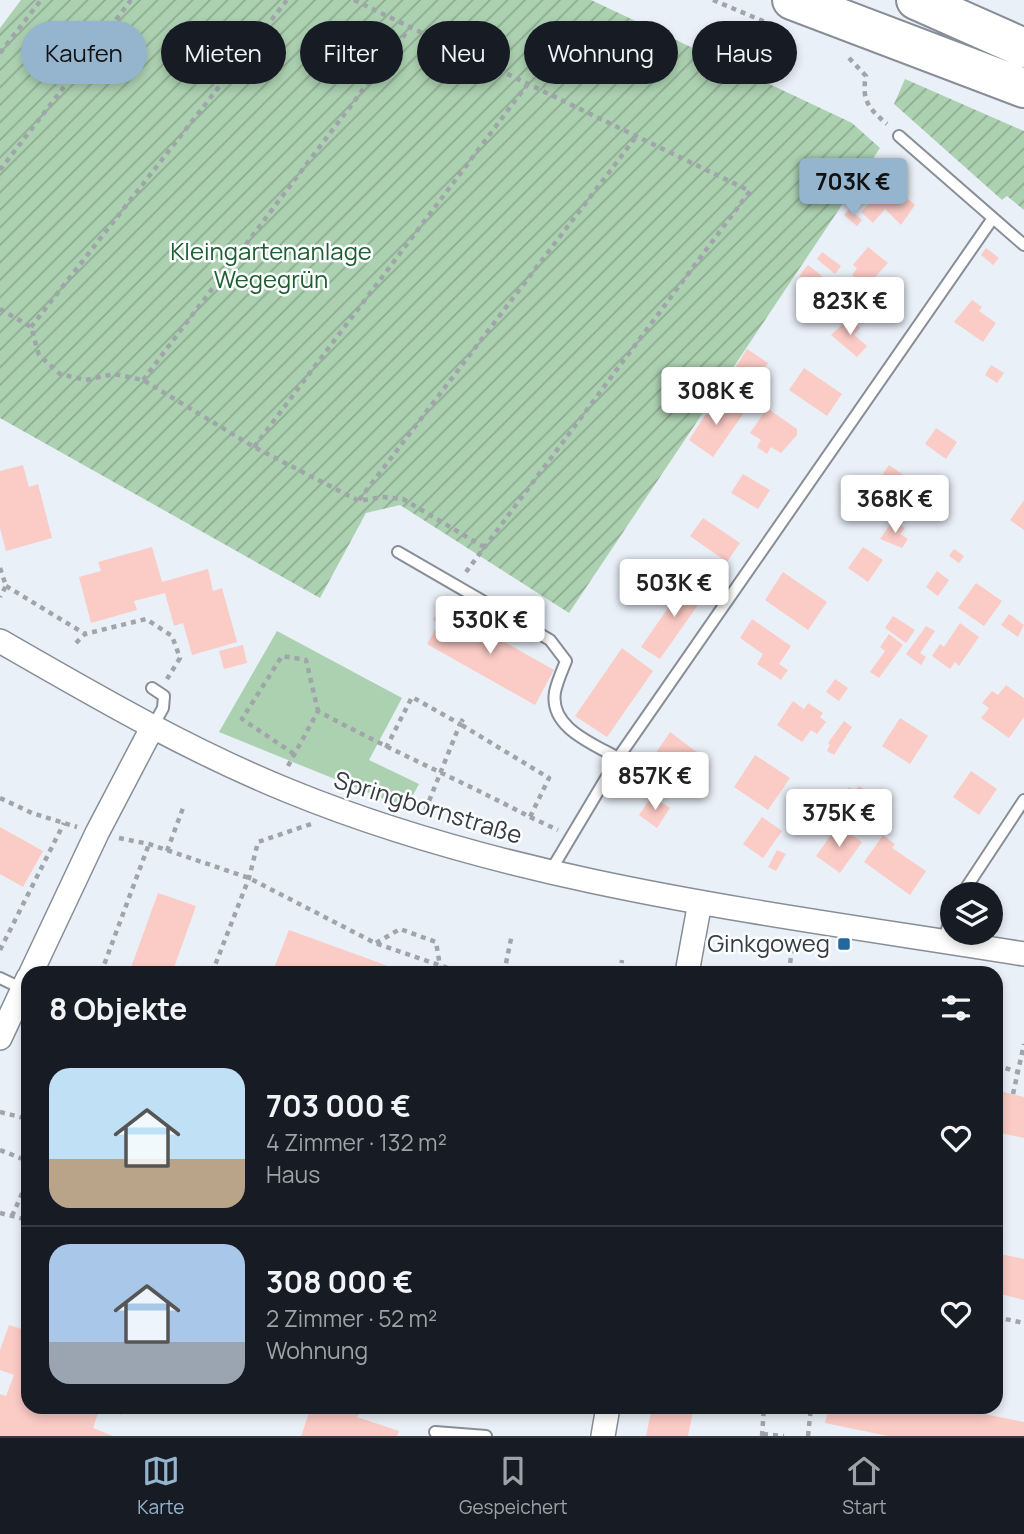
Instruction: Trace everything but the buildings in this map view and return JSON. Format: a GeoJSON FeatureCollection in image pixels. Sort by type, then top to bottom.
{"type":"FeatureCollection","features":[{"type":"Feature","properties":{"kind":"highway"},"geometry":{"type":"LineString","coordinates":[[916,0],[1024,48]]}},
{"type":"Feature","properties":{"kind":"highway"},"geometry":{"type":"LineString","coordinates":[[783,13],[1024,88]]}},
{"type":"Feature","properties":{"kind":"street","name":"Springbornstraße"},"geometry":{"type":"LineString","coordinates":[[0,641],[152,728],[290,792],[500,860],[700,902],[940,940]]}},
{"type":"Feature","properties":{"kind":"street"},"geometry":{"type":"LineString","coordinates":[[34,966],[97,833],[152,728]]}},
{"type":"Feature","properties":{"kind":"street"},"geometry":{"type":"LineString","coordinates":[[688,966],[700,902]]}},
{"type":"Feature","properties":{"kind":"street","name":"Springbornstraße"},"geometry":{"type":"LineString","coordinates":[[969,945],[1024,954]]}},
{"type":"Feature","properties":{"kind":"street"},"geometry":{"type":"LineString","coordinates":[[0,1038],[21,993]]}},
{"type":"Feature","properties":{"kind":"street"},"geometry":{"type":"LineString","coordinates":[[603,1436],[607,1414]]}},
{"type":"Feature","properties":{"kind":"lane"},"geometry":{"type":"LineString","coordinates":[[899,136],[1024,245]]}},
{"type":"Feature","properties":{"kind":"lane"},"geometry":{"type":"LineString","coordinates":[[550,872],[569,836],[618,758],[993,218]]}},
{"type":"Feature","properties":{"kind":"lane"},"geometry":{"type":"LineString","coordinates":[[398,552],[550,640],[566,661],[555,694],[556,710],[566,727],[618,758]]}},
{"type":"Feature","properties":{"kind":"lane"},"geometry":{"type":"LineString","coordinates":[[152,728],[163,708],[164,696],[155,690]]}},
{"type":"Feature","properties":{"kind":"lane"},"geometry":{"type":"LineString","coordinates":[[970,882],[1024,800]]}},
{"type":"Feature","properties":{"kind":"lane"},"geometry":{"type":"LineString","coordinates":[[0,978],[21,980]]}},
{"type":"Feature","properties":{"kind":"lane"},"geometry":{"type":"LineString","coordinates":[[435,1432],[486,1436]]}},
{"type":"Feature","properties":{"kind":"path"},"geometry":{"type":"LineString","coordinates":[[0,53],[41,0]]}},
{"type":"Feature","properties":{"kind":"path"},"geometry":{"type":"LineString","coordinates":[[0,170],[131,0]]}},
{"type":"Feature","properties":{"kind":"path"},"geometry":{"type":"LineString","coordinates":[[31,327],[287,0]]}},
{"type":"Feature","properties":{"kind":"path"},"geometry":{"type":"LineString","coordinates":[[354,0],[409,29],[750,191],[455,587]]}},
{"type":"Feature","properties":{"kind":"path"},"geometry":{"type":"LineString","coordinates":[[713,0],[783,13]]}},
{"type":"Feature","properties":{"kind":"path"},"geometry":{"type":"LineString","coordinates":[[143,380],[409,29]]}},
{"type":"Feature","properties":{"kind":"path"},"geometry":{"type":"LineString","coordinates":[[842,55],[853,60],[866,76],[863,91],[868,109],[887,124]]}},
{"type":"Feature","properties":{"kind":"path"},"geometry":{"type":"LineString","coordinates":[[254,447],[527,85]]}},
{"type":"Feature","properties":{"kind":"path"},"geometry":{"type":"LineString","coordinates":[[359,501],[636,137]]}},
{"type":"Feature","properties":{"kind":"path"},"geometry":{"type":"LineString","coordinates":[[0,309],[31,327],[39,355],[60,374],[86,380],[114,374],[143,380],[254,447],[359,501],[402,499],[484,547]]}},
{"type":"Feature","properties":{"kind":"path"},"geometry":{"type":"LineString","coordinates":[[0,568],[6,586],[85,634]]}},
{"type":"Feature","properties":{"kind":"path"},"geometry":{"type":"LineString","coordinates":[[0,597],[6,586]]}},
{"type":"Feature","properties":{"kind":"path"},"geometry":{"type":"LineString","coordinates":[[76,643],[85,634],[146,619],[172,636],[180,659],[155,690]]}},
{"type":"Feature","properties":{"kind":"path"},"geometry":{"type":"LineString","coordinates":[[286,770],[318,711],[306,660],[282,656],[242,719],[294,754]]}},
{"type":"Feature","properties":{"kind":"path"},"geometry":{"type":"LineString","coordinates":[[386,748],[412,697],[462,721],[549,778],[530,817]]}},
{"type":"Feature","properties":{"kind":"path"},"geometry":{"type":"LineString","coordinates":[[318,711],[386,748],[441,770],[569,836]]}},
{"type":"Feature","properties":{"kind":"path"},"geometry":{"type":"LineString","coordinates":[[421,820],[462,721]]}},
{"type":"Feature","properties":{"kind":"path"},"geometry":{"type":"LineString","coordinates":[[0,798],[64,823],[149,844],[249,878],[375,943],[440,966],[436,942],[410,932],[400,929],[375,943]]}},
{"type":"Feature","properties":{"kind":"path"},"geometry":{"type":"LineString","coordinates":[[215,966],[249,878],[258,842],[325,820],[331,806]]}},
{"type":"Feature","properties":{"kind":"path"},"geometry":{"type":"LineString","coordinates":[[167,851],[183,808]]}},
{"type":"Feature","properties":{"kind":"path"},"geometry":{"type":"LineString","coordinates":[[0,950],[64,823]]}},
{"type":"Feature","properties":{"kind":"path"},"geometry":{"type":"LineString","coordinates":[[105,966],[149,844]]}},
{"type":"Feature","properties":{"kind":"path"},"geometry":{"type":"LineString","coordinates":[[790,966],[795,918]]}},
{"type":"Feature","properties":{"kind":"path"},"geometry":{"type":"LineString","coordinates":[[505,966],[512,934]]}},
{"type":"Feature","properties":{"kind":"path"},"geometry":{"type":"LineString","coordinates":[[621,966],[622,960]]}},
{"type":"Feature","properties":{"kind":"path"},"geometry":{"type":"LineString","coordinates":[[1013,1094],[1024,1044]]}},
{"type":"Feature","properties":{"kind":"path"},"geometry":{"type":"LineString","coordinates":[[1003,1067],[1024,1074]]}},
{"type":"Feature","properties":{"kind":"path"},"geometry":{"type":"LineString","coordinates":[[0,1112],[21,1117]]}},
{"type":"Feature","properties":{"kind":"path"},"geometry":{"type":"LineString","coordinates":[[0,1150],[21,1158]]}},
{"type":"Feature","properties":{"kind":"path"},"geometry":{"type":"LineString","coordinates":[[12,1216],[21,1196]]}},
{"type":"Feature","properties":{"kind":"path"},"geometry":{"type":"LineString","coordinates":[[0,1213],[21,1218]]}},
{"type":"Feature","properties":{"kind":"path"},"geometry":{"type":"LineString","coordinates":[[1003,1318],[1024,1323]]}},
{"type":"Feature","properties":{"kind":"path"},"geometry":{"type":"LineString","coordinates":[[764,1414],[763,1435],[784,1436]]}},
{"type":"Feature","properties":{"kind":"path"},"geometry":{"type":"LineString","coordinates":[[808,1436],[810,1414]]}},
{"type":"Feature","properties":{"kind":"green space","name":"Kleingartenanlage Wegegrün"},"geometry":{"type":"Polygon","coordinates":[[[21,0],[591,0],[636,21],[524,21],[524,84],[678,84],[678,41],[692,48],[692,84],[769,84],[852,123],[880,148],[569,613],[400,505],[366,513],[320,598],[0,418],[0,28],[21,0]]]}},
{"type":"Feature","properties":{"kind":"green space"},"geometry":{"type":"Polygon","coordinates":[[[905,79],[1024,131],[1024,210],[1007,196],[1002,200],[894,104],[905,79]]]}},
{"type":"Feature","properties":{"kind":"green space"},"geometry":{"type":"Polygon","coordinates":[[[277,631],[402,698],[369,760],[419,784],[406,808],[219,732],[277,631]]]}},
{"type":"Feature","properties":{"kind":"place","name":"Ginkgoweg"},"geometry":{"type":"Point","coordinates":[844,944]}}]}
